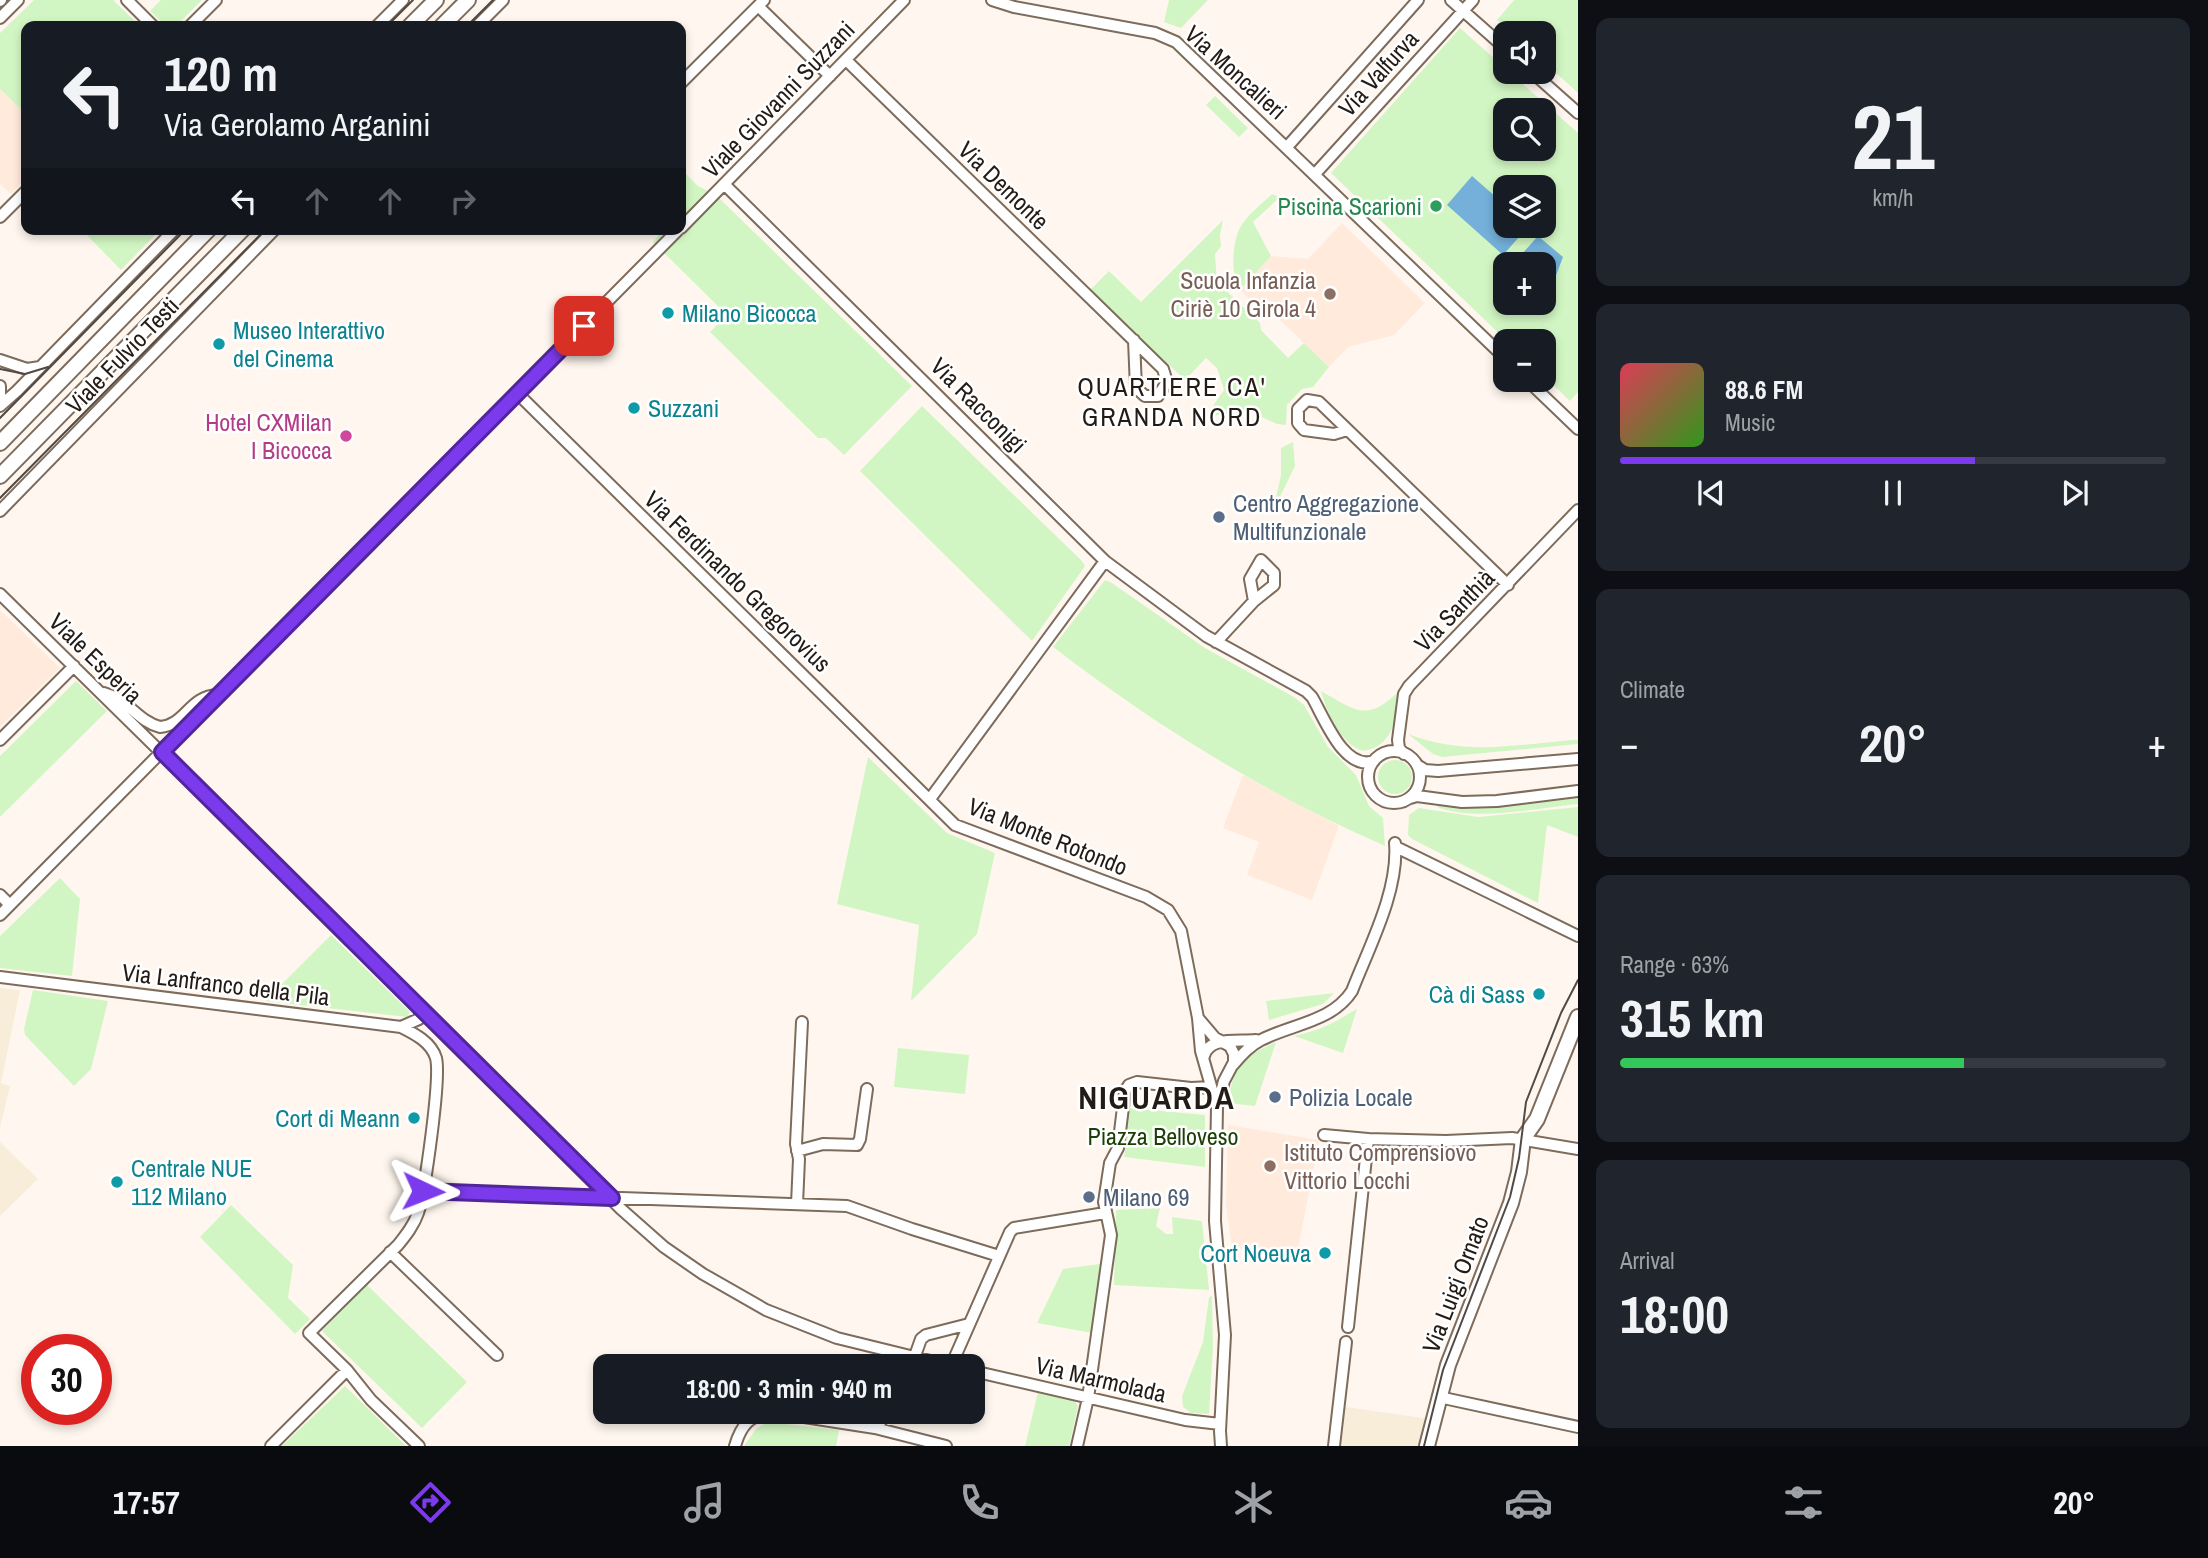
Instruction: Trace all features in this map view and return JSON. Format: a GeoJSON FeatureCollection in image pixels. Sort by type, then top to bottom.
{"type":"FeatureCollection","features":[{"type":"Feature","properties":{"kind":"main road"},"geometry":{"type":"LineString","coordinates":[[452,21],[468,0]]}},
{"type":"Feature","properties":{"kind":"main road"},"geometry":{"type":"LineString","coordinates":[[415,21],[434,1],[449,21]]}},
{"type":"Feature","properties":{"kind":"main road","name":"Viale Fulvio Testi"},"geometry":{"type":"LineString","coordinates":[[0,443],[203,235]]}},
{"type":"Feature","properties":{"kind":"main road","name":"Viale Fulvio Testi"},"geometry":{"type":"LineString","coordinates":[[0,475],[237,235]]}},
{"type":"Feature","properties":{"kind":"main road"},"geometry":{"type":"LineString","coordinates":[[1523,1139],[1537,1119],[1578,1017]]}},
{"type":"Feature","properties":{"kind":"main road","name":"Via Luigi Ornato"},"geometry":{"type":"LineString","coordinates":[[1427,1446],[1448,1365],[1511,1203],[1519,1172],[1523,1139]]}},
{"type":"Feature","properties":{"kind":"street"},"geometry":{"type":"LineString","coordinates":[[0,18],[18,0]]}},
{"type":"Feature","properties":{"kind":"street"},"geometry":{"type":"LineString","coordinates":[[127,0],[148,21]]}},
{"type":"Feature","properties":{"kind":"street"},"geometry":{"type":"LineString","coordinates":[[195,21],[216,0]]}},
{"type":"Feature","properties":{"kind":"street"},"geometry":{"type":"LineString","coordinates":[[382,21],[403,0]]}},
{"type":"Feature","properties":{"kind":"street"},"geometry":{"type":"LineString","coordinates":[[482,21],[503,0]]}},
{"type":"Feature","properties":{"kind":"street","name":"Viale Giovanni Suzzani"},"geometry":{"type":"LineString","coordinates":[[686,222],[904,0]]}},
{"type":"Feature","properties":{"kind":"street","name":"Via Moncalieri"},"geometry":{"type":"LineString","coordinates":[[992,0],[1014,7],[1155,33],[1169,38],[1194,56],[1493,346]]}},
{"type":"Feature","properties":{"kind":"street"},"geometry":{"type":"LineString","coordinates":[[1399,0],[1409,9]]}},
{"type":"Feature","properties":{"kind":"street","name":"Via Valfurva"},"geometry":{"type":"LineString","coordinates":[[1287,147],[1418,0]]}},
{"type":"Feature","properties":{"kind":"street"},"geometry":{"type":"LineString","coordinates":[[1451,0],[1493,37]]}},
{"type":"Feature","properties":{"kind":"street","name":"Via Valfurva"},"geometry":{"type":"LineString","coordinates":[[1315,174],[1473,0]]}},
{"type":"Feature","properties":{"kind":"street"},"geometry":{"type":"LineString","coordinates":[[686,78],[761,3],[830,76]]}},
{"type":"Feature","properties":{"kind":"street","name":"Via Demonte"},"geometry":{"type":"LineString","coordinates":[[846,60],[1134,340],[1166,372],[1167,382],[1158,396],[1145,396],[1137,390],[1134,340]]}},
{"type":"Feature","properties":{"kind":"street"},"geometry":{"type":"LineString","coordinates":[[1545,84],[1578,113]]}},
{"type":"Feature","properties":{"kind":"street","name":"Via Racconigi"},"geometry":{"type":"LineString","coordinates":[[724,184],[1105,561],[1216,642],[1306,691],[1341,747],[1363,762],[1374,761]]}},
{"type":"Feature","properties":{"kind":"street"},"geometry":{"type":"LineString","coordinates":[[0,217],[21,196]]}},
{"type":"Feature","properties":{"kind":"street","name":"Viale Fulvio Testi"},"geometry":{"type":"LineString","coordinates":[[0,405],[169,235]]}},
{"type":"Feature","properties":{"kind":"street","name":"Viale Fulvio Testi"},"geometry":{"type":"LineString","coordinates":[[0,511],[269,235]]}},
{"type":"Feature","properties":{"kind":"street"},"geometry":{"type":"LineString","coordinates":[[666,235],[670,239]]}},
{"type":"Feature","properties":{"kind":"street","name":"Viale Giovanni Suzzani"},"geometry":{"type":"LineString","coordinates":[[0,915],[674,235]]}},
{"type":"Feature","properties":{"kind":"street"},"geometry":{"type":"LineString","coordinates":[[0,360],[27,369],[40,367]]}},
{"type":"Feature","properties":{"kind":"street"},"geometry":{"type":"LineString","coordinates":[[0,386],[0,400]]}},
{"type":"Feature","properties":{"kind":"street"},"geometry":{"type":"LineString","coordinates":[[1540,392],[1574,425],[1578,411]]}},
{"type":"Feature","properties":{"kind":"street","name":"Via Ferdinando Gregorovius"},"geometry":{"type":"LineString","coordinates":[[518,394],[930,799]]}},
{"type":"Feature","properties":{"kind":"street"},"geometry":{"type":"LineString","coordinates":[[1347,430],[1334,435],[1304,430],[1298,423],[1298,409],[1304,401],[1315,400],[1347,430],[1508,585]]}},
{"type":"Feature","properties":{"kind":"street","name":"Via Santhià"},"geometry":{"type":"LineString","coordinates":[[1404,754],[1399,748],[1398,740],[1407,689],[1578,510]]}},
{"type":"Feature","properties":{"kind":"street","name":"Via Monte Rotondo"},"geometry":{"type":"LineString","coordinates":[[1105,561],[930,799],[961,828],[1139,894],[1166,908],[1181,931],[1204,1062],[1217,1107]]}},
{"type":"Feature","properties":{"kind":"street","name":"Viale Esperia"},"geometry":{"type":"LineString","coordinates":[[0,593],[621,1209],[664,1247],[739,1296],[766,1310],[837,1338],[888,1354]]}},
{"type":"Feature","properties":{"kind":"street"},"geometry":{"type":"LineString","coordinates":[[1216,642],[1254,601]]}},
{"type":"Feature","properties":{"kind":"street"},"geometry":{"type":"LineString","coordinates":[[0,740],[74,666]]}},
{"type":"Feature","properties":{"kind":"street","name":"Viale Giovanni Suzzani"},"geometry":{"type":"LineString","coordinates":[[101,692],[119,697],[145,720],[160,727],[175,723],[203,697],[218,695]]}},
{"type":"Feature","properties":{"kind":"street"},"geometry":{"type":"LineString","coordinates":[[1578,759],[1438,771],[1425,770],[1404,754],[1388,752],[1374,761],[1368,775],[1371,789],[1376,795],[1382,800],[1395,803],[1417,796],[1462,802],[1497,801],[1578,790]]}},
{"type":"Feature","properties":{"kind":"street"},"geometry":{"type":"LineString","coordinates":[[1410,798],[1419,782],[1417,765]]}},
{"type":"Feature","properties":{"kind":"street"},"geometry":{"type":"LineString","coordinates":[[1262,1039],[1215,1042],[1208,1046],[1204,1062],[1211,1071],[1226,1072],[1250,1046],[1330,1013],[1347,999],[1386,902],[1396,861],[1395,845],[1578,936]]}},
{"type":"Feature","properties":{"kind":"street"},"geometry":{"type":"LineString","coordinates":[[0,895],[10,905]]}},
{"type":"Feature","properties":{"kind":"street","name":"Via Lanfranco della Pila"},"geometry":{"type":"LineString","coordinates":[[0,977],[401,1027],[420,1036],[435,1056]]}},
{"type":"Feature","properties":{"kind":"street"},"geometry":{"type":"LineString","coordinates":[[401,1027],[419,1019],[421,1008]]}},
{"type":"Feature","properties":{"kind":"street"},"geometry":{"type":"LineString","coordinates":[[1198,1018],[1215,1038],[1234,1051],[1232,1066],[1224,1081],[1217,1107],[1215,1221],[1226,1335],[1221,1446]]}},
{"type":"Feature","properties":{"kind":"street"},"geometry":{"type":"LineString","coordinates":[[797,1204],[799,1159],[796,1144],[802,1022]]}},
{"type":"Feature","properties":{"kind":"street"},"geometry":{"type":"LineString","coordinates":[[419,1446],[371,1400],[347,1370],[309,1333],[390,1252],[413,1224],[423,1191],[435,1090],[435,1056],[454,1042]]}},
{"type":"Feature","properties":{"kind":"street"},"geometry":{"type":"LineString","coordinates":[[1077,1446],[1088,1398],[1111,1235],[1104,1202],[1109,1166],[1118,1148],[1127,1087],[1132,1083],[1211,1087]]}},
{"type":"Feature","properties":{"kind":"street"},"geometry":{"type":"LineString","coordinates":[[797,1151],[823,1144],[857,1145],[867,1089]]}},
{"type":"Feature","properties":{"kind":"street"},"geometry":{"type":"LineString","coordinates":[[1324,1135],[1446,1141],[1523,1139],[1578,1149]]}},
{"type":"Feature","properties":{"kind":"street"},"geometry":{"type":"LineString","coordinates":[[1348,1326],[1368,1139]]}},
{"type":"Feature","properties":{"kind":"street"},"geometry":{"type":"LineString","coordinates":[[423,1191],[847,1206],[999,1256]]}},
{"type":"Feature","properties":{"kind":"street"},"geometry":{"type":"LineString","coordinates":[[958,1354],[1010,1231],[1014,1228],[1105,1213]]}},
{"type":"Feature","properties":{"kind":"street"},"geometry":{"type":"LineString","coordinates":[[390,1252],[497,1355]]}},
{"type":"Feature","properties":{"kind":"street"},"geometry":{"type":"LineString","coordinates":[[916,1354],[921,1339],[926,1335],[969,1324]]}},
{"type":"Feature","properties":{"kind":"street"},"geometry":{"type":"LineString","coordinates":[[1334,1446],[1346,1342]]}},
{"type":"Feature","properties":{"kind":"street"},"geometry":{"type":"LineString","coordinates":[[271,1446],[347,1370]]}},
{"type":"Feature","properties":{"kind":"street","name":"Via Marmolada"},"geometry":{"type":"LineString","coordinates":[[985,1374],[1185,1420],[1220,1424]]}},
{"type":"Feature","properties":{"kind":"street"},"geometry":{"type":"LineString","coordinates":[[1439,1397],[1578,1427]]}},
{"type":"Feature","properties":{"kind":"street"},"geometry":{"type":"LineString","coordinates":[[735,1446],[740,1430],[747,1422],[757,1415],[772,1412],[875,1428],[946,1446]]}},
{"type":"Feature","properties":{"kind":"street"},"geometry":{"type":"LineString","coordinates":[[875,1428],[878,1424]]}},
{"type":"Feature","properties":{"kind":"shaded area"},"geometry":{"type":"Polygon","coordinates":[[[0,89],[21,109],[21,183],[11,194],[0,184],[0,89]]]}},
{"type":"Feature","properties":{"kind":"shaded area","name":"Scuola Infanzia Ciriè 10 Girola 4"},"geometry":{"type":"Polygon","coordinates":[[[1342,223],[1425,303],[1394,335],[1348,347],[1329,367],[1276,316],[1267,316],[1240,290],[1271,256],[1308,259],[1342,223]]]}},
{"type":"Feature","properties":{"kind":"shaded area"},"geometry":{"type":"Polygon","coordinates":[[[0,610],[60,668],[0,727],[0,610]]]}},
{"type":"Feature","properties":{"kind":"shaded area"},"geometry":{"type":"Polygon","coordinates":[[[1243,775],[1339,826],[1312,900],[1247,875],[1259,842],[1223,828],[1243,775]]]}},
{"type":"Feature","properties":{"kind":"shaded area"},"geometry":{"type":"Polygon","coordinates":[[[0,988],[20,990],[1,1083],[10,1086],[0,1128],[0,988]]]}},
{"type":"Feature","properties":{"kind":"shaded area","name":"Istituto Comprensiovo Vittorio Locchi"},"geometry":{"type":"Polygon","coordinates":[[[1228,1125],[1319,1140],[1296,1259],[1232,1247],[1226,1206],[1228,1125]]]}},
{"type":"Feature","properties":{"kind":"shaded area"},"geometry":{"type":"Polygon","coordinates":[[[0,1142],[38,1179],[0,1216],[0,1142]]]}},
{"type":"Feature","properties":{"kind":"shaded area"},"geometry":{"type":"Polygon","coordinates":[[[1339,1406],[1430,1419],[1422,1446],[1335,1446],[1339,1406]]]}},
{"type":"Feature","properties":{"kind":"green space"},"geometry":{"type":"Polygon","coordinates":[[[34,0],[113,0],[135,21],[21,21],[21,109],[0,89],[0,33],[34,0]]]}},
{"type":"Feature","properties":{"kind":"green space"},"geometry":{"type":"Polygon","coordinates":[[[161,0],[202,0],[181,21],[161,21],[150,11],[161,0]]]}},
{"type":"Feature","properties":{"kind":"green space"},"geometry":{"type":"Polygon","coordinates":[[[1169,0],[1208,0],[1181,28],[1164,22],[1169,0]]]}},
{"type":"Feature","properties":{"kind":"green space"},"geometry":{"type":"Polygon","coordinates":[[[1514,0],[1578,0],[1578,93],[1556,73],[1556,21],[1497,20],[1514,0]]]}},
{"type":"Feature","properties":{"kind":"green space","name":"Piscina Scarioni"},"geometry":{"type":"Polygon","coordinates":[[[1460,28],[1493,57],[1493,84],[1523,84],[1538,98],[1493,98],[1493,161],[1556,161],[1556,114],[1578,133],[1578,392],[1570,401],[1556,388],[1556,329],[1494,329],[1331,173],[1460,28]]]}},
{"type":"Feature","properties":{"kind":"green space"},"geometry":{"type":"Polygon","coordinates":[[[1215,96],[1248,128],[1239,137],[1206,105],[1215,96]]]}},
{"type":"Feature","properties":{"kind":"green space"},"geometry":{"type":"Polygon","coordinates":[[[686,174],[698,186],[716,195],[912,386],[844,455],[826,438],[818,438],[710,332],[727,315],[653,242],[658,236],[686,235],[686,174]]]}},
{"type":"Feature","properties":{"kind":"green space"},"geometry":{"type":"Polygon","coordinates":[[[1272,194],[1280,197],[1253,222],[1271,256],[1240,290],[1234,267],[1238,232],[1247,217],[1272,194]]]}},
{"type":"Feature","properties":{"kind":"green space"},"geometry":{"type":"Polygon","coordinates":[[[1223,220],[1221,246],[1215,254],[1217,282],[1260,323],[1261,330],[1288,358],[1304,343],[1329,367],[1313,387],[1302,389],[1287,405],[1286,425],[1277,424],[1251,412],[1206,416],[1224,390],[1217,368],[1206,358],[1185,380],[1090,290],[1109,271],[1141,302],[1223,220]]]}},
{"type":"Feature","properties":{"kind":"green space"},"geometry":{"type":"Polygon","coordinates":[[[87,235],[155,235],[121,270],[87,235]]]}},
{"type":"Feature","properties":{"kind":"green space"},"geometry":{"type":"Polygon","coordinates":[[[922,406],[1085,566],[1032,641],[860,471],[922,406]]]}},
{"type":"Feature","properties":{"kind":"green space"},"geometry":{"type":"Polygon","coordinates":[[[1293,442],[1295,466],[1273,511],[1281,475],[1281,448],[1293,442]]]}},
{"type":"Feature","properties":{"kind":"green space"},"geometry":{"type":"Polygon","coordinates":[[[1105,580],[1205,648],[1304,705],[1328,747],[1356,775],[1369,806],[1383,818],[1385,846],[1297,804],[1213,757],[1132,704],[1053,647],[1105,580]]]}},
{"type":"Feature","properties":{"kind":"green space"},"geometry":{"type":"Polygon","coordinates":[[[76,681],[107,711],[0,817],[0,756],[76,681]]]}},
{"type":"Feature","properties":{"kind":"green space"},"geometry":{"type":"Polygon","coordinates":[[[1321,691],[1360,710],[1377,708],[1398,692],[1396,716],[1387,738],[1374,748],[1366,750],[1351,745],[1334,724],[1321,691]]]}},
{"type":"Feature","properties":{"kind":"green space"},"geometry":{"type":"Polygon","coordinates":[[[1408,734],[1429,741],[1469,747],[1572,740],[1578,740],[1578,744],[1442,757],[1433,754],[1408,734]]]}},
{"type":"Feature","properties":{"kind":"green space"},"geometry":{"type":"Polygon","coordinates":[[[868,757],[947,833],[995,853],[977,934],[911,1001],[919,925],[837,904],[868,757]]]}},
{"type":"Feature","properties":{"kind":"green space"},"geometry":{"type":"Polygon","coordinates":[[[1395,760],[1407,765],[1412,777],[1407,789],[1395,794],[1383,789],[1378,777],[1383,765],[1395,760]]]}},
{"type":"Feature","properties":{"kind":"green space"},"geometry":{"type":"Polygon","coordinates":[[[1578,797],[1578,804],[1507,813],[1470,813],[1437,807],[1486,807],[1578,797]]]}},
{"type":"Feature","properties":{"kind":"green space"},"geometry":{"type":"Polygon","coordinates":[[[1578,807],[1578,837],[1547,825],[1538,903],[1408,835],[1409,815],[1419,808],[1478,817],[1578,807]]]}},
{"type":"Feature","properties":{"kind":"green space"},"geometry":{"type":"Polygon","coordinates":[[[60,878],[80,899],[72,976],[0,968],[0,936],[60,878]]]}},
{"type":"Feature","properties":{"kind":"green space"},"geometry":{"type":"Polygon","coordinates":[[[331,935],[410,1012],[407,1017],[265,1001],[331,935]]]}},
{"type":"Feature","properties":{"kind":"green space"},"geometry":{"type":"Polygon","coordinates":[[[33,990],[108,1001],[91,1069],[74,1086],[25,1035],[33,990]]]}},
{"type":"Feature","properties":{"kind":"green space"},"geometry":{"type":"Polygon","coordinates":[[[1334,993],[1323,1004],[1269,1020],[1266,1001],[1334,993]]]}},
{"type":"Feature","properties":{"kind":"green space"},"geometry":{"type":"Polygon","coordinates":[[[1357,1009],[1343,1053],[1294,1036],[1327,1026],[1357,1009]]]}},
{"type":"Feature","properties":{"kind":"green space"},"geometry":{"type":"Polygon","coordinates":[[[1276,1042],[1255,1106],[1228,1103],[1233,1080],[1242,1064],[1255,1052],[1276,1042]]]}},
{"type":"Feature","properties":{"kind":"green space"},"geometry":{"type":"Polygon","coordinates":[[[898,1048],[969,1055],[965,1094],[894,1087],[898,1048]]]}},
{"type":"Feature","properties":{"kind":"green space","name":"Piazza Belloveso"},"geometry":{"type":"Polygon","coordinates":[[[1130,1108],[1205,1115],[1205,1167],[1124,1157],[1126,1119],[1130,1108]]]}},
{"type":"Feature","properties":{"kind":"green space"},"geometry":{"type":"Polygon","coordinates":[[[231,1205],[293,1265],[288,1298],[310,1319],[295,1334],[200,1237],[231,1205]]]}},
{"type":"Feature","properties":{"kind":"green space"},"geometry":{"type":"Polygon","coordinates":[[[1160,1208],[1156,1226],[1166,1234],[1173,1234],[1172,1217],[1202,1221],[1209,1290],[1114,1285],[1116,1210],[1160,1208]]]}},
{"type":"Feature","properties":{"kind":"green space"},"geometry":{"type":"Polygon","coordinates":[[[1100,1264],[1092,1333],[1037,1323],[1063,1269],[1100,1264]]]}},
{"type":"Feature","properties":{"kind":"green space"},"geometry":{"type":"Polygon","coordinates":[[[367,1285],[467,1382],[422,1428],[322,1331],[367,1285]]]}},
{"type":"Feature","properties":{"kind":"green space"},"geometry":{"type":"Polygon","coordinates":[[[1212,1296],[1213,1347],[1209,1414],[1191,1413],[1183,1407],[1182,1396],[1203,1342],[1209,1297],[1212,1296]]]}},
{"type":"Feature","properties":{"kind":"green space"},"geometry":{"type":"Polygon","coordinates":[[[345,1386],[406,1446],[282,1446],[345,1386]]]}},
{"type":"Feature","properties":{"kind":"green space"},"geometry":{"type":"Polygon","coordinates":[[[1038,1392],[1074,1400],[1078,1406],[1069,1446],[1025,1446],[1038,1392]]]}},
{"type":"Feature","properties":{"kind":"green space"},"geometry":{"type":"Polygon","coordinates":[[[764,1424],[785,1424],[839,1430],[836,1446],[744,1446],[756,1429],[764,1424]]]}},
{"type":"Feature","properties":{"kind":"water"},"geometry":{"type":"Polygon","coordinates":[[[1472,176],[1493,194],[1493,238],[1518,238],[1506,252],[1500,252],[1447,205],[1472,176]]]}},
{"type":"Feature","properties":{"kind":"water"},"geometry":{"type":"Polygon","coordinates":[[[1536,238],[1540,238],[1563,257],[1556,276],[1556,252],[1524,252],[1536,238]]]}},
{"type":"Feature","properties":{"kind":"tram line"},"geometry":{"type":"LineString","coordinates":[[392,21],[413,0]]}},
{"type":"Feature","properties":{"kind":"tram line"},"geometry":{"type":"LineString","coordinates":[[472,21],[493,0]]}},
{"type":"Feature","properties":{"kind":"tram line"},"geometry":{"type":"LineString","coordinates":[[0,418],[180,235]]}},
{"type":"Feature","properties":{"kind":"tram line"},"geometry":{"type":"LineString","coordinates":[[0,498],[260,235]]}},
{"type":"Feature","properties":{"kind":"tram line"},"geometry":{"type":"LineString","coordinates":[[0,369],[25,374],[48,367]]}},
{"type":"Feature","properties":{"kind":"tram line"},"geometry":{"type":"LineString","coordinates":[[1424,1446],[1443,1370],[1510,1197],[1519,1158],[1526,1102],[1561,1013],[1578,980]]}},
{"type":"Feature","properties":{"kind":"place","name":"Piscina Scarioni"},"geometry":{"type":"Point","coordinates":[1436,206]}},
{"type":"Feature","properties":{"kind":"place","name":"Scuola Infanzia Ciriè 10 Girola 4"},"geometry":{"type":"Point","coordinates":[1330,294]}},
{"type":"Feature","properties":{"kind":"place","name":"Milano Bicocca"},"geometry":{"type":"Point","coordinates":[668,313]}},
{"type":"Feature","properties":{"kind":"place","name":"Museo Interattivo del Cinema"},"geometry":{"type":"Point","coordinates":[219,344]}},
{"type":"Feature","properties":{"kind":"place","name":"Suzzani"},"geometry":{"type":"Point","coordinates":[634,408]}},
{"type":"Feature","properties":{"kind":"place","name":"Hotel CXMilan I Bicocca"},"geometry":{"type":"Point","coordinates":[346,436]}},
{"type":"Feature","properties":{"kind":"place","name":"Centro Aggregazione Multifunzionale"},"geometry":{"type":"Point","coordinates":[1219,517]}},
{"type":"Feature","properties":{"kind":"place","name":"Cà di Sass"},"geometry":{"type":"Point","coordinates":[1539,994]}},
{"type":"Feature","properties":{"kind":"place","name":"Polizia Locale"},"geometry":{"type":"Point","coordinates":[1275,1097]}},
{"type":"Feature","properties":{"kind":"place","name":"Cort di Meann"},"geometry":{"type":"Point","coordinates":[414,1118]}},
{"type":"Feature","properties":{"kind":"place","name":"Istituto Comprensiovo Vittorio Locchi"},"geometry":{"type":"Point","coordinates":[1270,1166]}},
{"type":"Feature","properties":{"kind":"place","name":"Centrale NUE 112 Milano"},"geometry":{"type":"Point","coordinates":[117,1182]}},
{"type":"Feature","properties":{"kind":"place","name":"Milano 69"},"geometry":{"type":"Point","coordinates":[1089,1197]}},
{"type":"Feature","properties":{"kind":"place","name":"Cort Noeuva"},"geometry":{"type":"Point","coordinates":[1325,1253]}},
{"type":"Feature","properties":{"kind":"district","name":"QUARTIERE CA' GRANDA NORD"},"geometry":{"type":"Point","coordinates":[1172,401]}},
{"type":"Feature","properties":{"kind":"district","name":"NIGUARDA"},"geometry":{"type":"Point","coordinates":[1157,1097]}},
{"type":"Feature","properties":{"kind":"route"},"geometry":{"type":"LineString","coordinates":[[423,1191],[612,1198],[162,752],[584,326]]}}]}
